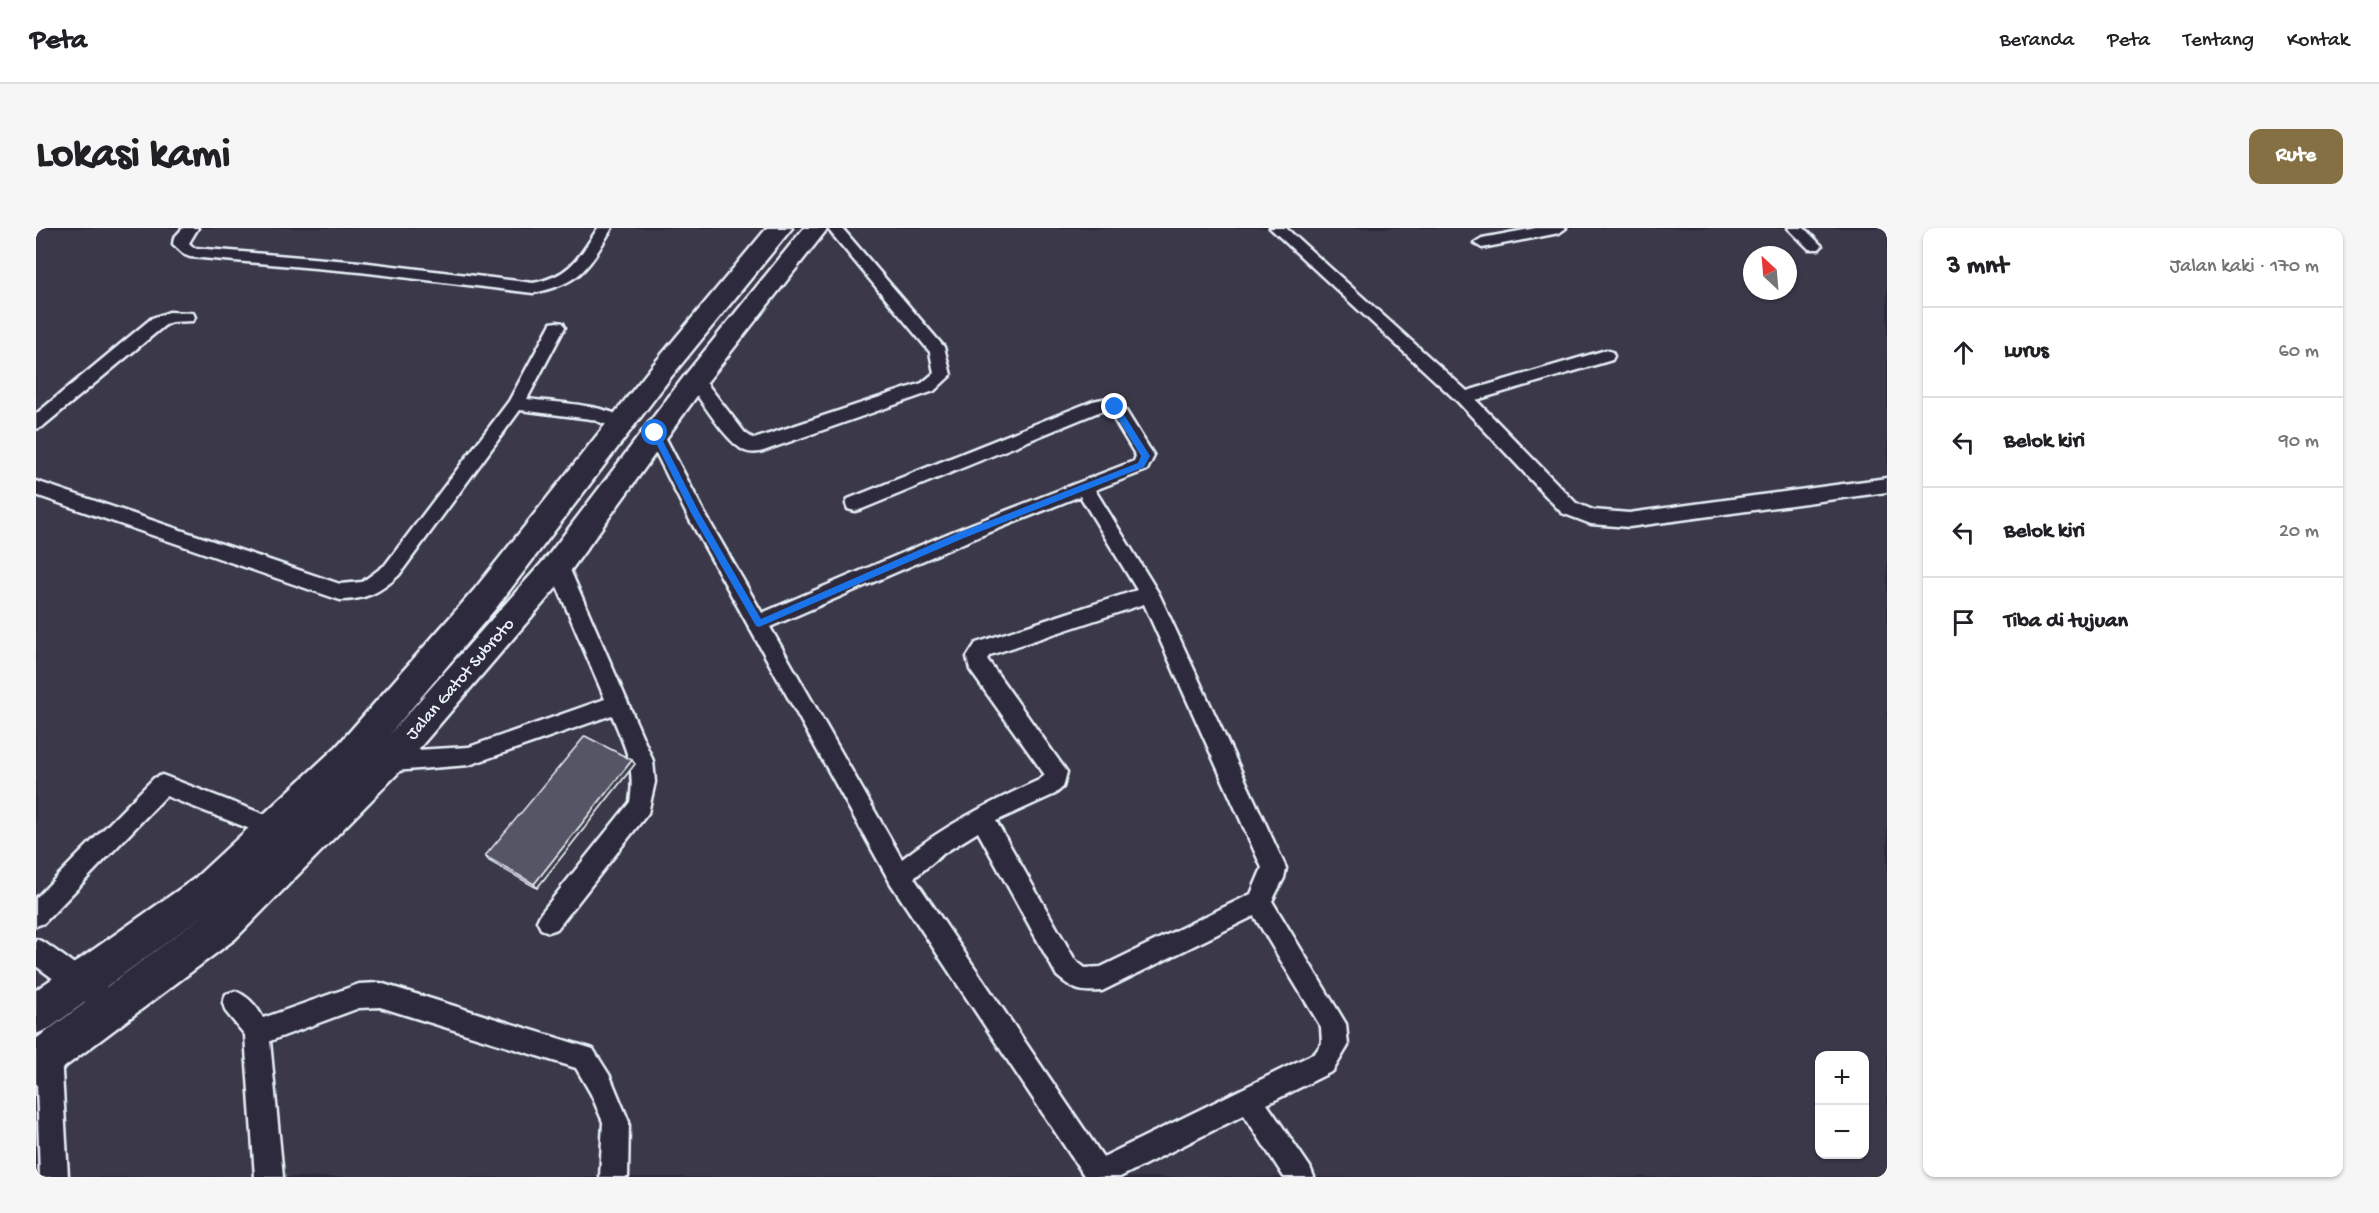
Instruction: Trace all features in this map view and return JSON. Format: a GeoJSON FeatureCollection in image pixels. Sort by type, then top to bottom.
{"type":"FeatureCollection","features":[{"type":"Feature","properties":{"kind":"highway","name":"Jalan Gatot Subroto"},"geometry":{"type":"LineString","coordinates":[[36,1014],[207,891],[349,757],[485,599],[662,371],[780,228]]}},
{"type":"Feature","properties":{"kind":"highway","name":"Jalan Gatot Subroto"},"geometry":{"type":"LineString","coordinates":[[42,1059],[222,926],[386,762],[558,565],[655,433],[816,228]]}},
{"type":"Feature","properties":{"kind":"highway"},"geometry":{"type":"LineString","coordinates":[[662,371],[695,381]]}},
{"type":"Feature","properties":{"kind":"highway"},"geometry":{"type":"LineString","coordinates":[[621,424],[655,433]]}},
{"type":"Feature","properties":{"kind":"highway"},"geometry":{"type":"LineString","coordinates":[[522,552],[558,565]]}},
{"type":"Feature","properties":{"kind":"lane"},"geometry":{"type":"LineString","coordinates":[[191,228],[182,238],[181,244],[190,252],[360,267],[533,288],[561,281],[577,272],[604,228]]}},
{"type":"Feature","properties":{"kind":"lane"},"geometry":{"type":"LineString","coordinates":[[695,381],[739,437],[751,446],[763,445],[928,387],[943,375],[938,351],[834,228]]}},
{"type":"Feature","properties":{"kind":"lane"},"geometry":{"type":"LineString","coordinates":[[1277,228],[1464,398],[1569,508],[1591,517],[1629,520],[1887,485]]}},
{"type":"Feature","properties":{"kind":"lane"},"geometry":{"type":"LineString","coordinates":[[1482,243],[1559,228]]}},
{"type":"Feature","properties":{"kind":"lane"},"geometry":{"type":"LineString","coordinates":[[1795,228],[1814,246]]}},
{"type":"Feature","properties":{"kind":"lane"},"geometry":{"type":"LineString","coordinates":[[36,423],[158,322],[169,317],[188,318]]}},
{"type":"Feature","properties":{"kind":"lane"},"geometry":{"type":"LineString","coordinates":[[36,488],[340,592],[356,593],[374,587],[392,570],[516,404],[557,327]]}},
{"type":"Feature","properties":{"kind":"lane"},"geometry":{"type":"LineString","coordinates":[[1464,398],[1605,356]]}},
{"type":"Feature","properties":{"kind":"lane"},"geometry":{"type":"LineString","coordinates":[[516,404],[594,413],[621,424]]}},
{"type":"Feature","properties":{"kind":"lane"},"geometry":{"type":"LineString","coordinates":[[759,624],[961,536],[1141,465],[1145,456],[1115,407],[1108,404],[1099,405],[855,504]]}},
{"type":"Feature","properties":{"kind":"lane"},"geometry":{"type":"LineString","coordinates":[[655,433],[695,513],[899,876],[1100,1175],[1324,1062],[1335,1046],[1333,1024],[1259,902]]}},
{"type":"Feature","properties":{"kind":"lane"},"geometry":{"type":"LineString","coordinates":[[982,817],[1066,968],[1081,980],[1102,979],[1259,902],[1272,878],[1274,868],[1149,594],[1084,488]]}},
{"type":"Feature","properties":{"kind":"lane"},"geometry":{"type":"LineString","coordinates":[[549,921],[640,806],[644,782],[642,760],[558,565]]}},
{"type":"Feature","properties":{"kind":"lane"},"geometry":{"type":"LineString","coordinates":[[899,876],[936,846],[982,817],[1047,787],[1055,780],[1056,772],[977,664],[977,657],[983,649],[1149,594]]}},
{"type":"Feature","properties":{"kind":"lane"},"geometry":{"type":"LineString","coordinates":[[349,757],[386,762],[469,756],[617,704]]}},
{"type":"Feature","properties":{"kind":"lane"},"geometry":{"type":"LineString","coordinates":[[36,915],[162,785],[273,828]]}},
{"type":"Feature","properties":{"kind":"lane"},"geometry":{"type":"LineString","coordinates":[[36,951],[113,1007]]}},
{"type":"Feature","properties":{"kind":"lane"},"geometry":{"type":"LineString","coordinates":[[257,1033],[359,996],[380,995],[584,1058],[602,1085],[616,1122],[614,1177]]}},
{"type":"Feature","properties":{"kind":"lane"},"geometry":{"type":"LineString","coordinates":[[235,1003],[249,1018],[257,1033],[269,1177]]}},
{"type":"Feature","properties":{"kind":"lane"},"geometry":{"type":"LineString","coordinates":[[42,1059],[54,1177]]}},
{"type":"Feature","properties":{"kind":"lane"},"geometry":{"type":"LineString","coordinates":[[1248,1099],[1300,1177]]}},
{"type":"Feature","properties":{"kind":"shaded area"},"geometry":{"type":"Polygon","coordinates":[[[36,228],[1887,228],[1887,1177],[36,1177],[36,228]]]}},
{"type":"Feature","properties":{"kind":"building"},"geometry":{"type":"Polygon","coordinates":[[[585,736],[632,760],[534,884],[485,856],[585,736]]]}},
{"type":"Feature","properties":{"kind":"route"},"geometry":{"type":"LineString","coordinates":[[655,433],[695,513],[759,624],[961,536],[1141,465],[1145,456],[1115,407]]}}]}
